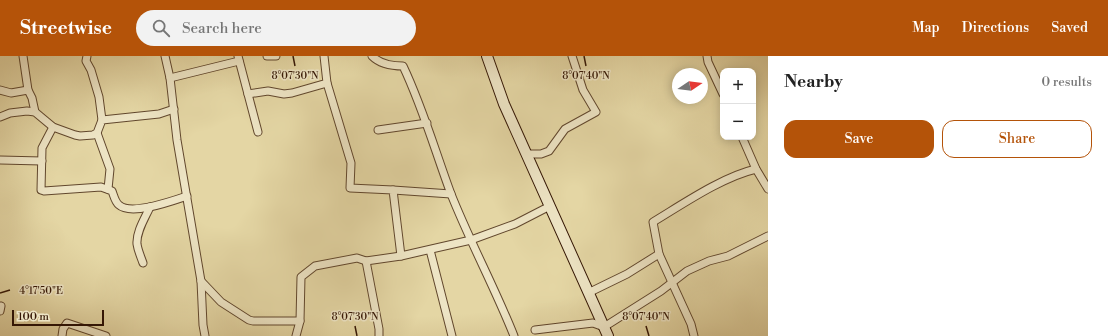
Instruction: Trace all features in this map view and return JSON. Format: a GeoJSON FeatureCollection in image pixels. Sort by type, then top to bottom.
{"type":"FeatureCollection","features":[{"type":"Feature","properties":{"kind":"main road"},"geometry":{"type":"LineString","coordinates":[[487,56],[504,104],[606,331]]}},
{"type":"Feature","properties":{"kind":"street"},"geometry":{"type":"LineString","coordinates":[[23,56],[28,90],[32,98],[35,112]]}},
{"type":"Feature","properties":{"kind":"street"},"geometry":{"type":"LineString","coordinates":[[87,56],[86,61],[91,70],[99,97],[102,120],[98,133],[110,170],[108,188]]}},
{"type":"Feature","properties":{"kind":"street"},"geometry":{"type":"LineString","coordinates":[[166,56],[177,140],[201,281],[205,336]]}},
{"type":"Feature","properties":{"kind":"street"},"geometry":{"type":"LineString","coordinates":[[267,56],[276,56]]}},
{"type":"Feature","properties":{"kind":"street"},"geometry":{"type":"LineString","coordinates":[[324,56],[327,83],[351,163],[350,188],[451,194]]}},
{"type":"Feature","properties":{"kind":"street"},"geometry":{"type":"LineString","coordinates":[[372,56],[381,62],[392,66],[403,66],[427,123],[451,194],[514,336]]}},
{"type":"Feature","properties":{"kind":"street"},"geometry":{"type":"LineString","coordinates":[[527,154],[541,154],[549,151],[565,129],[596,112],[583,90],[572,56]]}},
{"type":"Feature","properties":{"kind":"street"},"geometry":{"type":"LineString","coordinates":[[707,56],[708,62],[720,88]]}},
{"type":"Feature","properties":{"kind":"street"},"geometry":{"type":"LineString","coordinates":[[170,78],[239,59],[258,132]]}},
{"type":"Feature","properties":{"kind":"street"},"geometry":{"type":"LineString","coordinates":[[248,94],[268,91],[284,94],[292,93],[327,83]]}},
{"type":"Feature","properties":{"kind":"street"},"geometry":{"type":"LineString","coordinates":[[0,90],[11,93],[28,90]]}},
{"type":"Feature","properties":{"kind":"street"},"geometry":{"type":"LineString","coordinates":[[102,120],[159,114],[174,109]]}},
{"type":"Feature","properties":{"kind":"street"},"geometry":{"type":"LineString","coordinates":[[0,118],[10,113],[20,111],[35,112],[53,127],[80,136],[93,136],[98,133]]}},
{"type":"Feature","properties":{"kind":"street"},"geometry":{"type":"LineString","coordinates":[[378,130],[427,123]]}},
{"type":"Feature","properties":{"kind":"street"},"geometry":{"type":"LineString","coordinates":[[53,127],[42,148],[41,190],[101,187],[108,188],[112,191],[120,207],[127,209],[150,207],[187,196]]}},
{"type":"Feature","properties":{"kind":"street"},"geometry":{"type":"LineString","coordinates":[[743,140],[756,169],[768,189]]}},
{"type":"Feature","properties":{"kind":"street"},"geometry":{"type":"LineString","coordinates":[[0,160],[42,161]]}},
{"type":"Feature","properties":{"kind":"street"},"geometry":{"type":"LineString","coordinates":[[694,336],[691,324],[659,254],[653,222],[728,179],[756,169]]}},
{"type":"Feature","properties":{"kind":"street"},"geometry":{"type":"LineString","coordinates":[[393,190],[401,256]]}},
{"type":"Feature","properties":{"kind":"street"},"geometry":{"type":"LineString","coordinates":[[296,336],[300,321],[301,277],[315,266],[357,258],[366,261],[401,256],[471,240],[515,224],[550,206]]}},
{"type":"Feature","properties":{"kind":"street"},"geometry":{"type":"LineString","coordinates":[[142,263],[137,241],[144,219],[150,207]]}},
{"type":"Feature","properties":{"kind":"street"},"geometry":{"type":"LineString","coordinates":[[535,330],[593,323],[606,331],[687,271],[709,261],[728,256],[768,236]]}},
{"type":"Feature","properties":{"kind":"street"},"geometry":{"type":"LineString","coordinates":[[430,250],[452,336]]}},
{"type":"Feature","properties":{"kind":"street"},"geometry":{"type":"LineString","coordinates":[[588,292],[627,274],[659,254]]}},
{"type":"Feature","properties":{"kind":"street"},"geometry":{"type":"LineString","coordinates":[[366,261],[379,336]]}},
{"type":"Feature","properties":{"kind":"street"},"geometry":{"type":"LineString","coordinates":[[201,281],[221,302],[249,320],[300,321]]}},
{"type":"Feature","properties":{"kind":"street"},"geometry":{"type":"LineString","coordinates":[[62,336],[63,329],[67,324],[106,336]]}}]}
